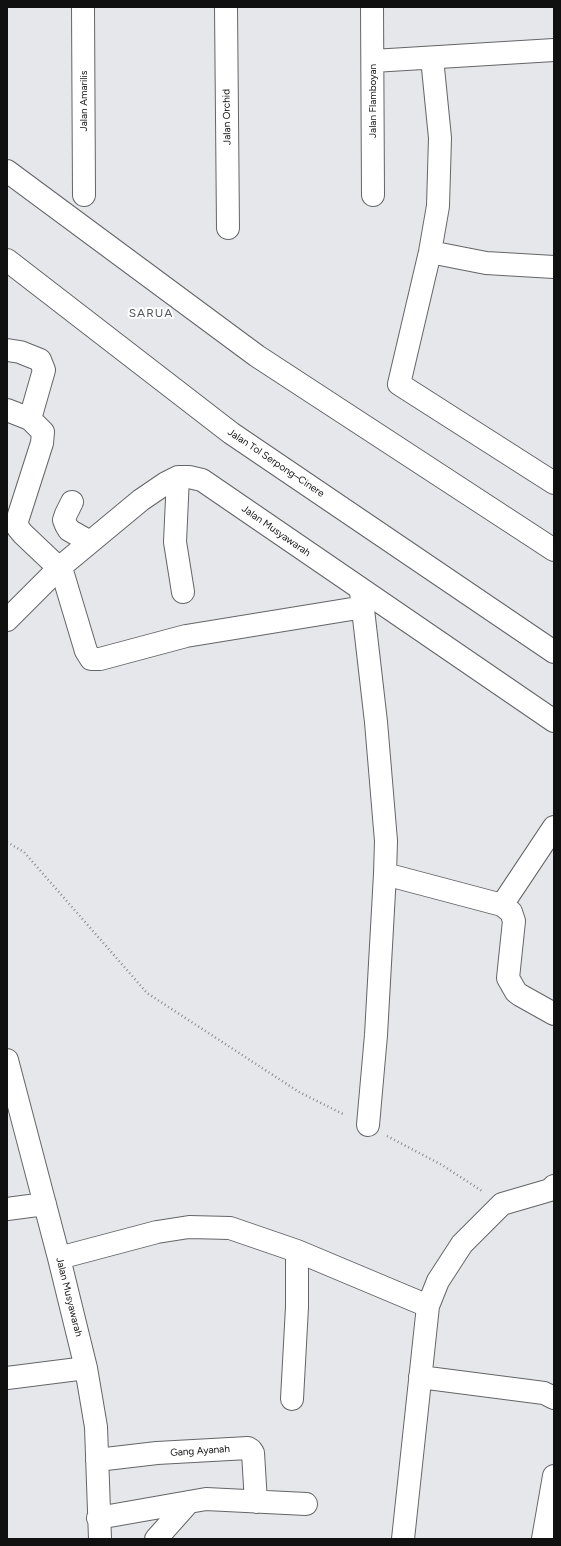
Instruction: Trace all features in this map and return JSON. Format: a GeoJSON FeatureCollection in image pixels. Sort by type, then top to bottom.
{"type":"FeatureCollection","features":[{"type":"Feature","properties":{"kind":"main road","name":"Jalan Amarilis"},"geometry":{"type":"LineString","coordinates":[[83,7],[84,195]]}},
{"type":"Feature","properties":{"kind":"main road","name":"Jalan Orchid"},"geometry":{"type":"LineString","coordinates":[[226,7],[228,228]]}},
{"type":"Feature","properties":{"kind":"main road","name":"Jalan Flamboyan"},"geometry":{"type":"LineString","coordinates":[[372,7],[373,195]]}},
{"type":"Feature","properties":{"kind":"main road"},"geometry":{"type":"LineString","coordinates":[[373,62],[554,50]]}},
{"type":"Feature","properties":{"kind":"main road"},"geometry":{"type":"LineString","coordinates":[[432,58],[440,138],[438,206],[430,252],[399,384],[554,483]]}},
{"type":"Feature","properties":{"kind":"main road"},"geometry":{"type":"LineString","coordinates":[[7,171],[257,356],[554,550]]}},
{"type":"Feature","properties":{"kind":"main road"},"geometry":{"type":"LineString","coordinates":[[430,252],[486,263],[554,267]]}},
{"type":"Feature","properties":{"kind":"main road","name":"Jalan Tol Serpong–Cinere"},"geometry":{"type":"LineString","coordinates":[[7,260],[231,433],[554,652]]}},
{"type":"Feature","properties":{"kind":"main road"},"geometry":{"type":"LineString","coordinates":[[7,350],[20,352],[40,360],[44,370],[30,419]]}},
{"type":"Feature","properties":{"kind":"main road"},"geometry":{"type":"LineString","coordinates":[[7,410],[30,419],[43,432],[42,443],[17,521],[18,528],[59,568],[64,578],[86,650],[91,659],[100,659],[186,636],[362,598],[379,753],[386,840],[376,1035],[368,1125]]}},
{"type":"Feature","properties":{"kind":"main road"},"geometry":{"type":"LineString","coordinates":[[10,612],[59,568],[141,500],[166,483],[178,477],[175,542],[183,592]]}},
{"type":"Feature","properties":{"kind":"main road","name":"Jalan Musyawarah"},"geometry":{"type":"LineString","coordinates":[[178,477],[189,477],[202,480],[362,598],[554,721]]}},
{"type":"Feature","properties":{"kind":"main road"},"geometry":{"type":"LineString","coordinates":[[72,502],[64,520],[66,525],[69,530],[90,542]]}},
{"type":"Feature","properties":{"kind":"main road"},"geometry":{"type":"LineString","coordinates":[[502,905],[554,827]]}},
{"type":"Feature","properties":{"kind":"main road"},"geometry":{"type":"LineString","coordinates":[[385,874],[502,905],[511,912],[514,921],[508,978],[516,992],[554,1014]]}},
{"type":"Feature","properties":{"kind":"main road","name":"Jalan Musyawarah"},"geometry":{"type":"LineString","coordinates":[[8,1073],[45,1204],[86,1368],[96,1427],[99,1528]]}},
{"type":"Feature","properties":{"kind":"main road"},"geometry":{"type":"LineString","coordinates":[[403,1539],[428,1306],[438,1281],[462,1244],[502,1204],[550,1190],[554,1186]]}},
{"type":"Feature","properties":{"kind":"main road"},"geometry":{"type":"LineString","coordinates":[[7,1209],[45,1204]]}},
{"type":"Feature","properties":{"kind":"main road"},"geometry":{"type":"LineString","coordinates":[[59,1258],[157,1232],[189,1227],[230,1228],[296,1251],[428,1306]]}},
{"type":"Feature","properties":{"kind":"main road"},"geometry":{"type":"LineString","coordinates":[[292,1399],[296,1307],[296,1251]]}},
{"type":"Feature","properties":{"kind":"main road"},"geometry":{"type":"LineString","coordinates":[[7,1378],[86,1368]]}},
{"type":"Feature","properties":{"kind":"main road"},"geometry":{"type":"LineString","coordinates":[[420,1377],[544,1393],[554,1398]]}},
{"type":"Feature","properties":{"kind":"main road","name":"Gang Ayanah"},"geometry":{"type":"LineString","coordinates":[[97,1460],[157,1453],[248,1448],[253,1453],[256,1502]]}},
{"type":"Feature","properties":{"kind":"main road"},"geometry":{"type":"LineString","coordinates":[[543,1539],[554,1476]]}},
{"type":"Feature","properties":{"kind":"main road"},"geometry":{"type":"LineString","coordinates":[[99,1528],[189,1502],[206,1499],[306,1504]]}},
{"type":"Feature","properties":{"kind":"main road"},"geometry":{"type":"LineString","coordinates":[[156,1539],[189,1502]]}},
{"type":"Feature","properties":{"kind":"path"},"geometry":{"type":"LineString","coordinates":[[7,842],[24,852],[147,993],[299,1092],[368,1125],[442,1165],[502,1204]]}},
{"type":"Feature","properties":{"kind":"district","name":"SARUA"},"geometry":{"type":"Point","coordinates":[151,313]}}]}
